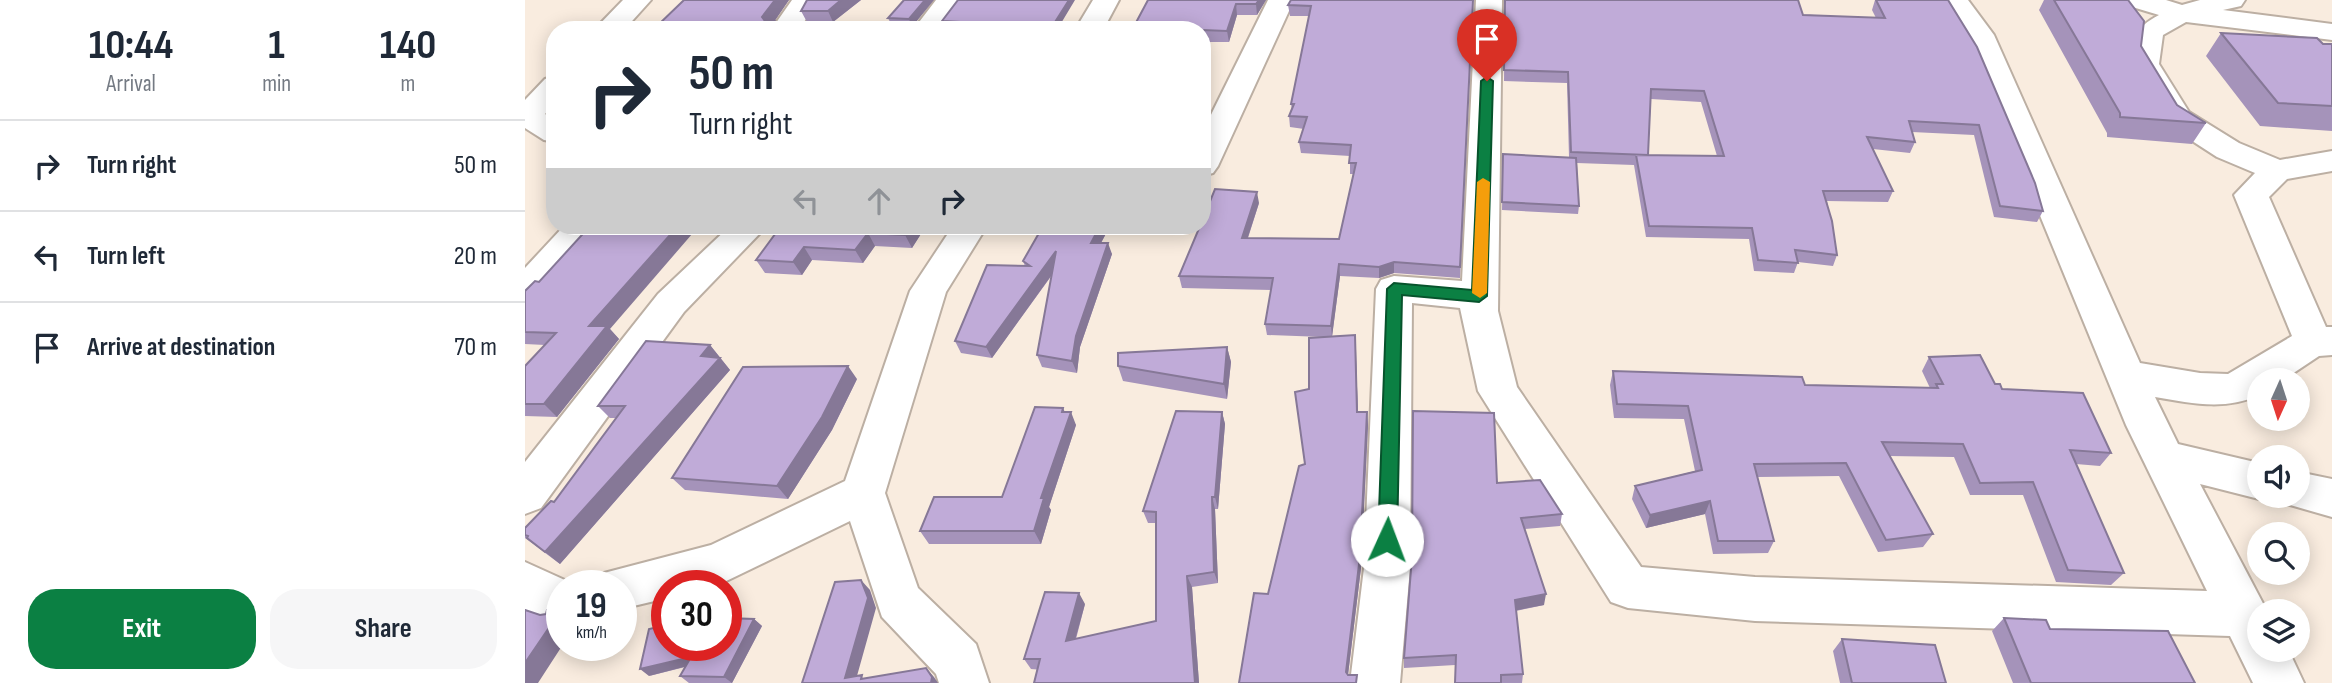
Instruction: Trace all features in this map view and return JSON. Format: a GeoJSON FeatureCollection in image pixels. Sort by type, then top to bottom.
{"type":"FeatureCollection","features":[{"type":"Feature","properties":{"kind":"street"},"geometry":{"type":"LineString","coordinates":[[617,21],[638,0]]}},
{"type":"Feature","properties":{"kind":"street"},"geometry":{"type":"LineString","coordinates":[[791,21],[805,0]]}},
{"type":"Feature","properties":{"kind":"street"},"geometry":{"type":"LineString","coordinates":[[933,21],[950,0]]}},
{"type":"Feature","properties":{"kind":"street"},"geometry":{"type":"LineString","coordinates":[[1094,21],[1106,0]]}},
{"type":"Feature","properties":{"kind":"street"},"geometry":{"type":"LineString","coordinates":[[1211,147],[1281,0]]}},
{"type":"Feature","properties":{"kind":"street"},"geometry":{"type":"LineString","coordinates":[[1489,0],[1479,311],[1498,391],[1628,587],[2247,635]]}},
{"type":"Feature","properties":{"kind":"street"},"geometry":{"type":"LineString","coordinates":[[1955,0],[1980,36],[2126,375],[2164,458],[2247,620]]}},
{"type":"Feature","properties":{"kind":"street"},"geometry":{"type":"LineString","coordinates":[[2138,0],[2181,13],[2332,32]]}},
{"type":"Feature","properties":{"kind":"street"},"geometry":{"type":"LineString","coordinates":[[2232,0],[2181,13],[2150,31],[2145,64],[2177,118],[2228,150],[2277,171]]}},
{"type":"Feature","properties":{"kind":"street"},"geometry":{"type":"LineString","coordinates":[[2244,0],[2272,26]]}},
{"type":"Feature","properties":{"kind":"street"},"geometry":{"type":"LineString","coordinates":[[546,94],[526,115],[546,127]]}},
{"type":"Feature","properties":{"kind":"street"},"geometry":{"type":"LineString","coordinates":[[2126,375],[2163,384],[2236,389],[2323,341],[2251,195],[2277,171],[2332,161]]}},
{"type":"Feature","properties":{"kind":"street"},"geometry":{"type":"LineString","coordinates":[[525,292],[575,235]]}},
{"type":"Feature","properties":{"kind":"street"},"geometry":{"type":"LineString","coordinates":[[525,495],[671,303],[741,235]]}},
{"type":"Feature","properties":{"kind":"street"},"geometry":{"type":"LineString","coordinates":[[964,235],[927,291],[863,493],[899,601],[958,661],[964,683]]}},
{"type":"Feature","properties":{"kind":"street"},"geometry":{"type":"LineString","coordinates":[[1375,683],[1387,568],[1394,289],[1479,296]]}},
{"type":"Feature","properties":{"kind":"street"},"geometry":{"type":"LineString","coordinates":[[2164,458],[2247,478]]}},
{"type":"Feature","properties":{"kind":"street"},"geometry":{"type":"LineString","coordinates":[[637,584],[718,564],[863,493]]}},
{"type":"Feature","properties":{"kind":"street"},"geometry":{"type":"LineString","coordinates":[[2310,493],[2332,498]]}},
{"type":"Feature","properties":{"kind":"street"},"geometry":{"type":"LineString","coordinates":[[525,583],[546,596]]}},
{"type":"Feature","properties":{"kind":"street"},"geometry":{"type":"LineString","coordinates":[[2268,662],[2279,683]]}},
{"type":"Feature","properties":{"kind":"building"},"geometry":{"type":"Polygon","coordinates":[[[684,0],[775,0],[762,17],[765,21],[662,21],[684,0]]]}},
{"type":"Feature","properties":{"kind":"building"},"geometry":{"type":"Polygon","coordinates":[[[807,0],[841,0],[828,11],[801,11],[807,0]]]}},
{"type":"Feature","properties":{"kind":"building"},"geometry":{"type":"Polygon","coordinates":[[[904,0],[925,0],[909,19],[888,18],[904,0]]]}},
{"type":"Feature","properties":{"kind":"building"},"geometry":{"type":"Polygon","coordinates":[[[958,0],[1069,0],[1056,21],[942,21],[958,0]]]}},
{"type":"Feature","properties":{"kind":"building"},"geometry":{"type":"Polygon","coordinates":[[[1148,0],[1259,0],[1256,4],[1236,4],[1227,31],[1211,30],[1211,21],[1137,21],[1148,0]]]}},
{"type":"Feature","properties":{"kind":"building"},"geometry":{"type":"Polygon","coordinates":[[[1291,0],[1473,0],[1460,267],[1394,262],[1379,267],[1339,264],[1331,326],[1265,324],[1273,278],[1179,276],[1196,235],[1211,235],[1211,199],[1215,189],[1257,192],[1242,238],[1339,239],[1356,163],[1349,163],[1351,145],[1299,142],[1307,117],[1289,116],[1294,104],[1291,104],[1311,6],[1288,5],[1291,0]]]}},
{"type":"Feature","properties":{"kind":"building"},"geometry":{"type":"Polygon","coordinates":[[[1505,0],[1798,0],[1803,15],[1885,18],[1876,0],[1948,0],[1977,47],[2035,183],[2043,211],[2000,206],[1979,125],[1909,121],[1915,142],[1867,137],[1893,191],[1823,191],[1832,221],[1837,255],[1795,250],[1798,263],[1758,260],[1752,228],[1649,226],[1636,155],[1724,156],[1704,91],[1651,89],[1648,155],[1571,152],[1568,72],[1504,70],[1505,0]]]}},
{"type":"Feature","properties":{"kind":"building"},"geometry":{"type":"Polygon","coordinates":[[[2054,0],[2128,0],[2144,21],[2141,46],[2177,105],[2206,123],[2120,117],[2054,0]]]}},
{"type":"Feature","properties":{"kind":"building"},"geometry":{"type":"Polygon","coordinates":[[[2221,33],[2317,38],[2323,44],[2332,44],[2332,106],[2278,103],[2221,33]]]}},
{"type":"Feature","properties":{"kind":"building"},"geometry":{"type":"Polygon","coordinates":[[[1503,154],[1576,158],[1579,206],[1502,202],[1503,154]]]}},
{"type":"Feature","properties":{"kind":"building"},"geometry":{"type":"Polygon","coordinates":[[[582,235],[670,235],[589,326],[607,326],[544,404],[525,404],[525,366],[556,333],[525,332],[525,291],[535,281],[539,282],[582,235]]]}},
{"type":"Feature","properties":{"kind":"building"},"geometry":{"type":"Polygon","coordinates":[[[774,235],[866,235],[855,250],[804,247],[793,262],[756,260],[774,235]]]}},
{"type":"Feature","properties":{"kind":"building"},"geometry":{"type":"Polygon","coordinates":[[[1038,235],[1095,235],[1091,243],[1108,243],[1076,336],[1072,361],[1037,355],[1056,251],[986,347],[955,341],[987,265],[1030,266],[1023,261],[1038,235]]]}},
{"type":"Feature","properties":{"kind":"building"},"geometry":{"type":"Polygon","coordinates":[[[1355,335],[1357,412],[1367,412],[1360,556],[1346,672],[1348,675],[1357,675],[1356,683],[1239,683],[1254,593],[1268,594],[1299,466],[1305,464],[1295,392],[1309,389],[1309,338],[1355,335]]]}},
{"type":"Feature","properties":{"kind":"building"},"geometry":{"type":"Polygon","coordinates":[[[646,341],[710,345],[701,356],[720,358],[545,552],[527,538],[525,528],[551,501],[554,502],[625,406],[598,406],[646,341]]]}},
{"type":"Feature","properties":{"kind":"building"},"geometry":{"type":"Polygon","coordinates":[[[1227,347],[1224,384],[1118,366],[1118,353],[1227,347]]]}},
{"type":"Feature","properties":{"kind":"building"},"geometry":{"type":"Polygon","coordinates":[[[1980,355],[1995,384],[2000,384],[2002,389],[2083,393],[2111,453],[2070,450],[2124,573],[2068,570],[2033,482],[1980,483],[1963,444],[1882,442],[1933,534],[1886,540],[1846,463],[1754,464],[1774,541],[1718,541],[1710,501],[1650,515],[1635,486],[1702,470],[1688,406],[1617,404],[1613,371],[1802,377],[1805,385],[1938,388],[1936,384],[1943,384],[1929,357],[1980,355]]]}},
{"type":"Feature","properties":{"kind":"building"},"geometry":{"type":"Polygon","coordinates":[[[848,366],[822,417],[777,486],[672,478],[743,367],[848,366]]]}},
{"type":"Feature","properties":{"kind":"building"},"geometry":{"type":"Polygon","coordinates":[[[1035,407],[1063,408],[1062,412],[1071,412],[1041,498],[1044,498],[1034,531],[920,531],[934,497],[1002,497],[1035,407]]]}},
{"type":"Feature","properties":{"kind":"building"},"geometry":{"type":"Polygon","coordinates":[[[1176,411],[1222,412],[1215,497],[1212,497],[1214,572],[1187,576],[1195,683],[1034,683],[1040,659],[1024,659],[1045,592],[1079,593],[1066,641],[1156,621],[1156,512],[1143,511],[1176,411]]]}},
{"type":"Feature","properties":{"kind":"building"},"geometry":{"type":"Polygon","coordinates":[[[1413,411],[1494,413],[1497,483],[1540,480],[1562,514],[1521,518],[1546,594],[1515,600],[1523,674],[1501,675],[1501,683],[1455,683],[1456,655],[1404,658],[1412,557],[1413,411]]]}},
{"type":"Feature","properties":{"kind":"building"},"geometry":{"type":"Polygon","coordinates":[[[861,580],[868,598],[845,678],[862,675],[861,679],[926,668],[932,677],[931,683],[802,683],[835,582],[861,580]]]}},
{"type":"Feature","properties":{"kind":"building"},"geometry":{"type":"Polygon","coordinates":[[[525,610],[540,615],[546,614],[546,632],[525,663],[525,610]]]}},
{"type":"Feature","properties":{"kind":"building"},"geometry":{"type":"Polygon","coordinates":[[[2004,618],[2046,620],[2050,629],[2168,631],[2195,683],[2031,683],[2004,618]]]}},
{"type":"Feature","properties":{"kind":"building"},"geometry":{"type":"Polygon","coordinates":[[[742,619],[754,619],[742,642],[742,619]]]}},
{"type":"Feature","properties":{"kind":"building"},"geometry":{"type":"Polygon","coordinates":[[[649,629],[651,661],[674,661],[640,669],[649,629]]]}},
{"type":"Feature","properties":{"kind":"building"},"geometry":{"type":"Polygon","coordinates":[[[1842,639],[1935,645],[1946,683],[1852,683],[1842,639]]]}},
{"type":"Feature","properties":{"kind":"building"},"geometry":{"type":"Polygon","coordinates":[[[689,661],[732,661],[724,677],[680,676],[689,661]]]}},
{"type":"Feature","properties":{"kind":"slow traffic"},"geometry":{"type":"LineString","coordinates":[[1480,293],[1483,182]]}},
{"type":"Feature","properties":{"kind":"route"},"geometry":{"type":"LineString","coordinates":[[1387,540],[1394,289],[1479,296],[1487,81]]}}]}
